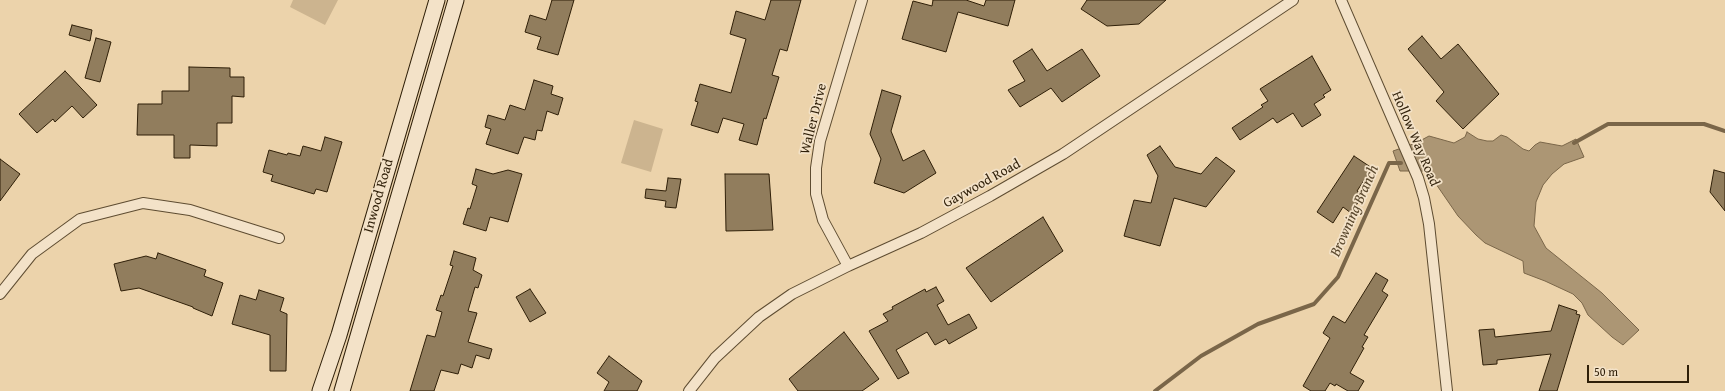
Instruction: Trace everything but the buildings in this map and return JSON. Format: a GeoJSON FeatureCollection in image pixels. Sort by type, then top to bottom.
{"type":"FeatureCollection","features":[{"type":"Feature","properties":{"kind":"main road","name":"Inwood Road"},"geometry":{"type":"LineString","coordinates":[[320,391],[339,335],[437,0]]}},
{"type":"Feature","properties":{"kind":"main road","name":"Inwood Road"},"geometry":{"type":"LineString","coordinates":[[342,391],[456,0]]}},
{"type":"Feature","properties":{"kind":"main road"},"geometry":{"type":"LineString","coordinates":[[372,222],[390,228]]}},
{"type":"Feature","properties":{"kind":"street","name":"Waller Drive"},"geometry":{"type":"LineString","coordinates":[[848,266],[823,220],[816,194],[816,168],[820,141],[862,0]]}},
{"type":"Feature","properties":{"kind":"street","name":"Gaywood Road"},"geometry":{"type":"LineString","coordinates":[[688,391],[715,358],[759,317],[792,294],[848,266],[921,233],[990,196],[1063,154],[1293,0]]}},
{"type":"Feature","properties":{"kind":"street","name":"Hollow Way Road"},"geometry":{"type":"LineString","coordinates":[[1341,0],[1398,135],[1418,178],[1424,198],[1429,224],[1447,391]]}},
{"type":"Feature","properties":{"kind":"street"},"geometry":{"type":"LineString","coordinates":[[0,294],[32,254],[80,219],[143,203],[190,210],[279,238]]}},
{"type":"Feature","properties":{"kind":"shaded area"},"geometry":{"type":"Polygon","coordinates":[[[293,0],[338,0],[325,25],[290,7],[293,0]]]}},
{"type":"Feature","properties":{"kind":"shaded area"},"geometry":{"type":"Polygon","coordinates":[[[634,120],[663,129],[651,172],[621,163],[634,120]]]}},
{"type":"Feature","properties":{"kind":"shaded area"},"geometry":{"type":"Polygon","coordinates":[[[1467,132],[1478,139],[1487,141],[1493,141],[1501,135],[1507,137],[1523,149],[1529,151],[1540,142],[1562,146],[1576,139],[1584,157],[1564,164],[1552,174],[1543,185],[1536,202],[1534,226],[1546,248],[1602,293],[1639,330],[1623,345],[1588,315],[1582,303],[1573,294],[1524,273],[1523,261],[1485,243],[1476,235],[1458,216],[1436,184],[1432,174],[1426,171],[1400,171],[1393,151],[1416,143],[1429,136],[1454,143],[1465,137],[1467,132]]]}},
{"type":"Feature","properties":{"kind":"waterway","name":"Browning Branch"},"geometry":{"type":"LineString","coordinates":[[1574,143],[1608,124],[1704,124],[1725,131]]}},
{"type":"Feature","properties":{"kind":"waterway","name":"Browning Branch"},"geometry":{"type":"LineString","coordinates":[[1155,391],[1201,356],[1258,324],[1314,304],[1338,277],[1389,163],[1401,163]]}}]}
